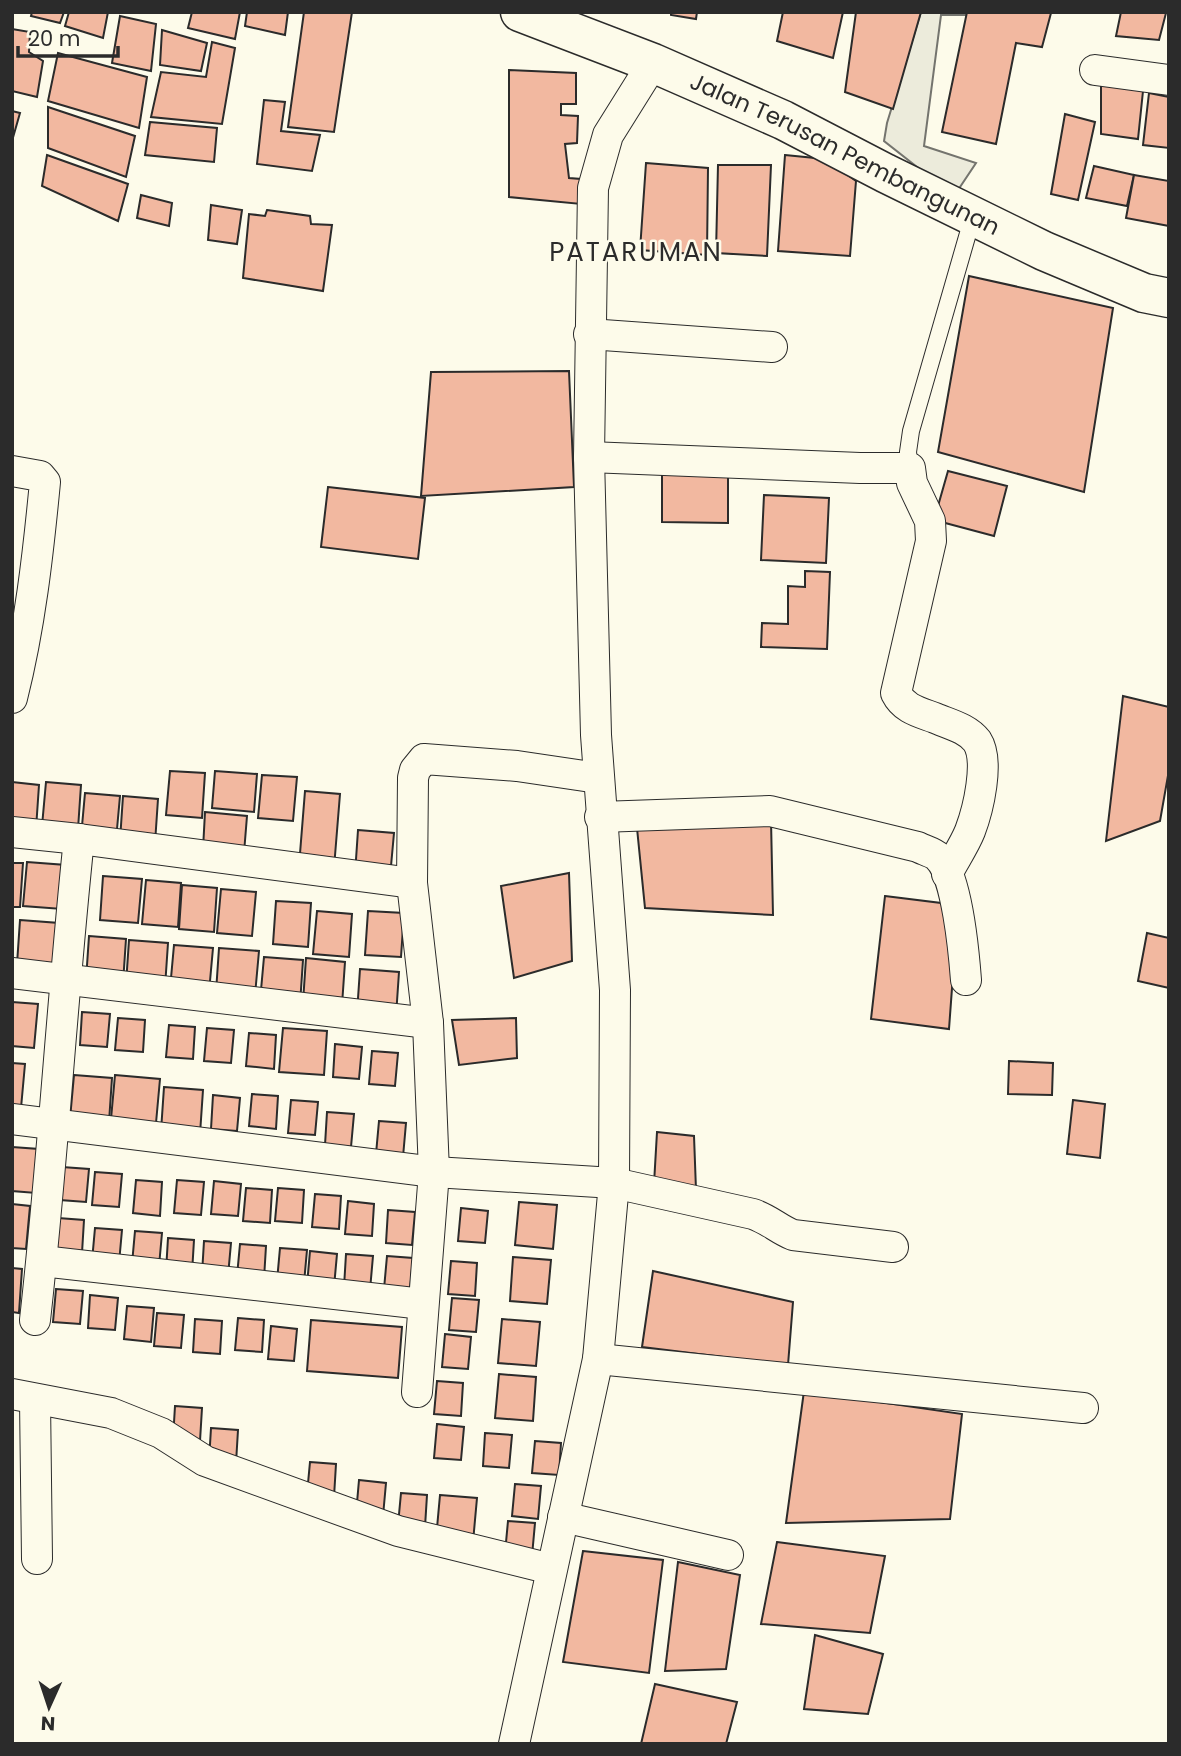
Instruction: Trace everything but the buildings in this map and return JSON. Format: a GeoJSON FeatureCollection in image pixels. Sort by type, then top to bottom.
{"type":"FeatureCollection","features":[{"type":"Feature","properties":{"kind":"street","name":"Jalan Terusan Pembangunan"},"geometry":{"type":"LineString","coordinates":[[520,12],[653,63],[783,120],[1044,251],[1144,293],[1169,298]]}},
{"type":"Feature","properties":{"kind":"street"},"geometry":{"type":"LineString","coordinates":[[514,1744],[598,1359],[614,1183],[615,990],[598,778],[589,457],[593,188],[608,135],[653,63]]}},
{"type":"Feature","properties":{"kind":"street"},"geometry":{"type":"LineString","coordinates":[[1094,70],[1169,80]]}},
{"type":"Feature","properties":{"kind":"street"},"geometry":{"type":"LineString","coordinates":[[589,334],[772,347]]}},
{"type":"Feature","properties":{"kind":"street"},"geometry":{"type":"LineString","coordinates":[[589,457],[910,468],[912,483],[930,521],[931,541],[896,693],[901,703],[912,709],[965,730],[977,741],[982,755],[981,787],[970,831],[947,874]]}},
{"type":"Feature","properties":{"kind":"street"},"geometry":{"type":"LineString","coordinates":[[12,471],[40,476],[45,482],[25,647],[12,698]]}},
{"type":"Feature","properties":{"kind":"street"},"geometry":{"type":"LineString","coordinates":[[417,1392],[434,1172],[428,1023],[412,883],[415,770],[424,759],[517,766],[598,778]]}},
{"type":"Feature","properties":{"kind":"street"},"geometry":{"type":"LineString","coordinates":[[600,817],[770,811],[918,848],[938,857],[947,874],[962,932],[966,980]]}},
{"type":"Feature","properties":{"kind":"street"},"geometry":{"type":"LineString","coordinates":[[12,832],[412,883]]}},
{"type":"Feature","properties":{"kind":"street"},"geometry":{"type":"LineString","coordinates":[[35,1320],[79,839]]}},
{"type":"Feature","properties":{"kind":"street"},"geometry":{"type":"LineString","coordinates":[[12,973],[428,1023]]}},
{"type":"Feature","properties":{"kind":"street"},"geometry":{"type":"LineString","coordinates":[[12,1119],[434,1172],[614,1183],[753,1214],[768,1219],[793,1236],[893,1247]]}},
{"type":"Feature","properties":{"kind":"street"},"geometry":{"type":"LineString","coordinates":[[42,1261],[423,1304]]}},
{"type":"Feature","properties":{"kind":"street"},"geometry":{"type":"LineString","coordinates":[[598,1359],[1083,1408]]}},
{"type":"Feature","properties":{"kind":"street"},"geometry":{"type":"LineString","coordinates":[[37,1559],[24,1397],[120,1416],[161,1433],[205,1461],[398,1531],[551,1569]]}},
{"type":"Feature","properties":{"kind":"street"},"geometry":{"type":"LineString","coordinates":[[564,1517],[728,1555]]}},
{"type":"Feature","properties":{"kind":"lane"},"geometry":{"type":"LineString","coordinates":[[910,468],[908,452],[911,431],[973,216]]}},
{"type":"Feature","properties":{"kind":"shaded area"},"geometry":{"type":"Polygon","coordinates":[[[921,12],[967,12],[967,15],[941,15],[924,146],[976,163],[954,196],[884,141],[921,12]]]}},
{"type":"Feature","properties":{"kind":"district","name":"PATARUMAN"},"geometry":{"type":"Point","coordinates":[636,252]}}]}
